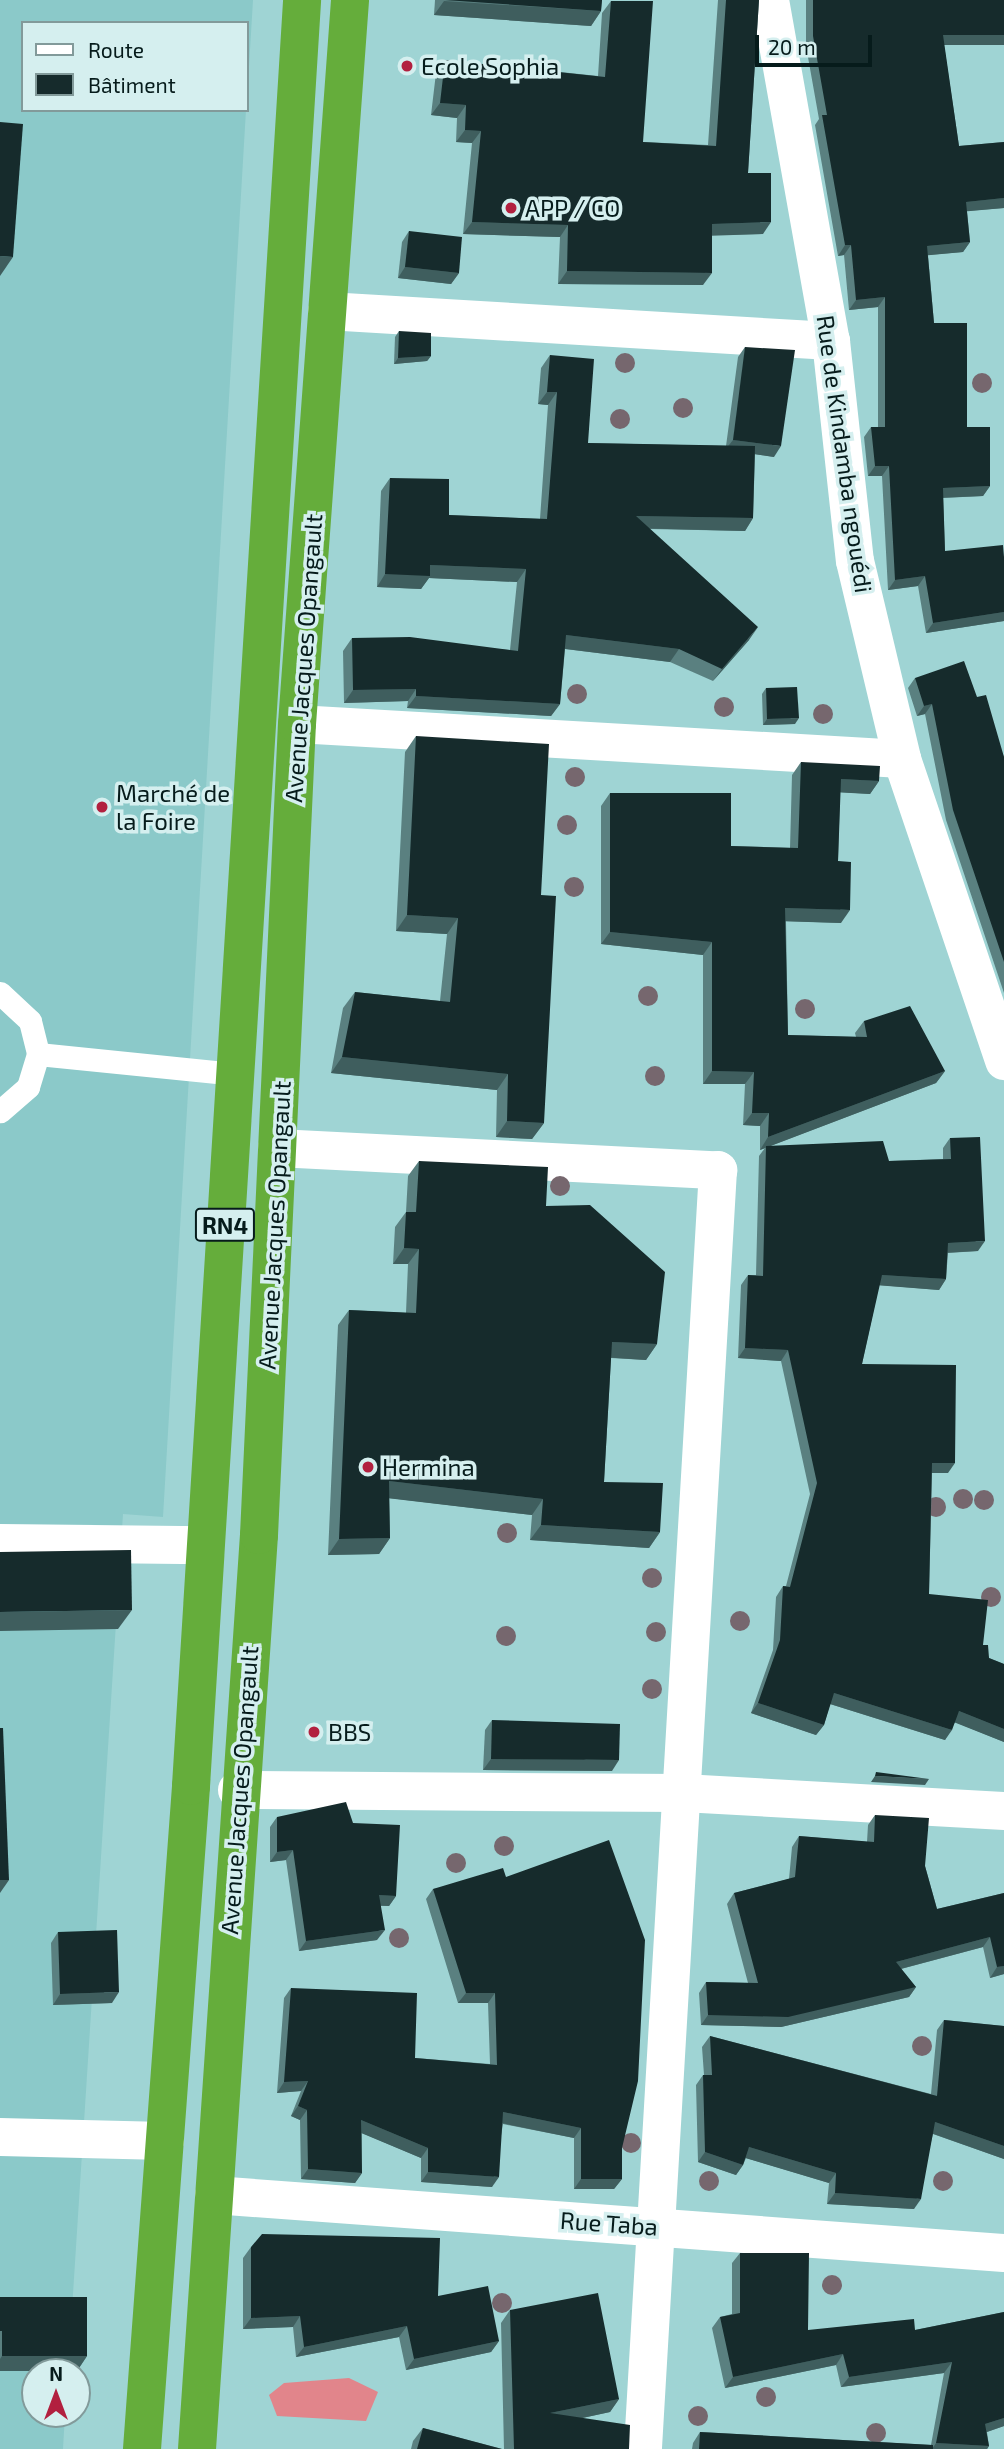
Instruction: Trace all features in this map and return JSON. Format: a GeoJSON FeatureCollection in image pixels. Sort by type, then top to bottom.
{"type":"FeatureCollection","features":[{"type":"Feature","properties":{"kind":"highway","name":"RN4"},"geometry":{"type":"LineString","coordinates":[[142,2449],[205,1545],[302,0]]}},
{"type":"Feature","properties":{"kind":"highway","name":"Avenue Jacques Opangault"},"geometry":{"type":"LineString","coordinates":[[197,2449],[237,1790],[259,1535],[297,724],[350,0]]}},
{"type":"Feature","properties":{"kind":"street","name":"Rue de Kindamba ngouédi"},"geometry":{"type":"LineString","coordinates":[[770,0],[831,341],[855,561],[902,759],[989,960],[1004,1060]]}},
{"type":"Feature","properties":{"kind":"street"},"geometry":{"type":"LineString","coordinates":[[327,311],[831,341]]}},
{"type":"Feature","properties":{"kind":"street"},"geometry":{"type":"LineString","coordinates":[[297,724],[902,759]]}},
{"type":"Feature","properties":{"kind":"street"},"geometry":{"type":"LineString","coordinates":[[277,1148],[718,1170],[683,1793],[652,2226],[643,2449]]}},
{"type":"Feature","properties":{"kind":"street"},"geometry":{"type":"LineString","coordinates":[[0,1543],[205,1545]]}},
{"type":"Feature","properties":{"kind":"street"},"geometry":{"type":"LineString","coordinates":[[237,1790],[683,1793],[1004,1811]]}},
{"type":"Feature","properties":{"kind":"street"},"geometry":{"type":"LineString","coordinates":[[0,2137],[164,2141]]}},
{"type":"Feature","properties":{"kind":"street","name":"Rue Taba"},"geometry":{"type":"LineString","coordinates":[[214,2195],[1004,2253]]}},
{"type":"Feature","properties":{"kind":"lane"},"geometry":{"type":"LineString","coordinates":[[0,993],[30,1021],[38,1054],[28,1087],[0,1111]]}},
{"type":"Feature","properties":{"kind":"lane"},"geometry":{"type":"LineString","coordinates":[[38,1054],[234,1074]]}},
{"type":"Feature","properties":{"kind":"shaded area","name":"Marché de la Foire"},"geometry":{"type":"Polygon","coordinates":[[[0,0],[253,0],[248,83],[248,21],[21,21],[21,112],[246,112],[163,1517],[123,1514],[69,2358],[21,2358],[21,2428],[64,2428],[63,2449],[0,2449],[0,0]]]}},
{"type":"Feature","properties":{"kind":"shaded area"},"geometry":{"type":"Polygon","coordinates":[[[349,2378],[378,2392],[366,2421],[277,2416],[269,2395],[284,2383],[349,2378]]]}},
{"type":"Feature","properties":{"kind":"building"},"geometry":{"type":"Polygon","coordinates":[[[445,0],[602,0],[601,11],[445,0]]]}},
{"type":"Feature","properties":{"kind":"building"},"geometry":{"type":"Polygon","coordinates":[[[726,0],[759,0],[748,173],[771,173],[771,222],[712,224],[712,273],[567,271],[568,225],[472,222],[481,131],[465,130],[466,105],[440,103],[445,60],[605,77],[611,1],[653,1],[643,142],[716,146],[726,0]]]}},
{"type":"Feature","properties":{"kind":"building"},"geometry":{"type":"Polygon","coordinates":[[[813,0],[1004,0],[1004,35],[943,35],[959,146],[1004,142],[1004,198],[966,202],[970,242],[927,246],[934,323],[967,323],[967,427],[990,427],[990,486],[943,488],[945,551],[1003,545],[1004,612],[933,623],[925,576],[895,580],[889,466],[875,466],[871,427],[885,427],[885,297],[856,300],[851,245],[845,245],[822,115],[827,115],[813,36],[813,0]]]}},
{"type":"Feature","properties":{"kind":"building"},"geometry":{"type":"Polygon","coordinates":[[[0,122],[23,124],[13,257],[0,256],[0,122]]]}},
{"type":"Feature","properties":{"kind":"building"},"geometry":{"type":"Polygon","coordinates":[[[409,231],[462,237],[459,273],[405,267],[409,231]]]}},
{"type":"Feature","properties":{"kind":"building"},"geometry":{"type":"Polygon","coordinates":[[[399,331],[431,333],[431,356],[398,358],[399,331]]]}},
{"type":"Feature","properties":{"kind":"building"},"geometry":{"type":"Polygon","coordinates":[[[745,347],[795,350],[781,446],[733,440],[745,347]]]}},
{"type":"Feature","properties":{"kind":"building"},"geometry":{"type":"Polygon","coordinates":[[[550,355],[594,359],[588,443],[755,446],[753,518],[636,516],[758,627],[722,669],[679,649],[566,635],[560,704],[416,696],[416,689],[353,690],[352,638],[410,637],[518,651],[526,569],[430,565],[430,576],[385,574],[390,478],[449,479],[449,515],[547,519],[557,392],[547,392],[550,355]]]}},
{"type":"Feature","properties":{"kind":"building"},"geometry":{"type":"Polygon","coordinates":[[[964,661],[977,697],[986,695],[1004,757],[1004,962],[953,810],[932,704],[924,706],[915,678],[964,661]]]}},
{"type":"Feature","properties":{"kind":"building"},"geometry":{"type":"Polygon","coordinates":[[[797,687],[799,718],[767,719],[766,688],[797,687]]]}},
{"type":"Feature","properties":{"kind":"building"},"geometry":{"type":"Polygon","coordinates":[[[416,736],[549,744],[541,895],[556,896],[544,1123],[507,1121],[508,1074],[342,1057],[355,992],[450,1002],[458,918],[407,915],[416,736]]]}},
{"type":"Feature","properties":{"kind":"building"},"geometry":{"type":"Polygon","coordinates":[[[801,762],[880,766],[879,781],[841,779],[838,861],[851,862],[850,910],[785,908],[788,1035],[867,1037],[864,1021],[910,1006],[945,1071],[768,1137],[769,1113],[752,1113],[754,1072],[712,1071],[712,942],[610,932],[610,793],[731,793],[731,846],[798,848],[801,762]]]}},
{"type":"Feature","properties":{"kind":"building"},"geometry":{"type":"Polygon","coordinates":[[[980,1137],[985,1241],[948,1243],[946,1279],[882,1275],[862,1364],[956,1365],[955,1463],[932,1463],[929,1594],[988,1600],[983,1645],[988,1645],[989,1658],[1004,1664],[1004,1729],[959,1711],[952,1730],[834,1693],[824,1725],[758,1703],[780,1640],[783,1586],[790,1587],[817,1483],[788,1350],[745,1348],[748,1275],[763,1276],[766,1146],[883,1141],[889,1161],[951,1159],[950,1138],[980,1137]]]}},
{"type":"Feature","properties":{"kind":"building"},"geometry":{"type":"Polygon","coordinates":[[[419,1161],[548,1167],[546,1206],[590,1205],[665,1272],[657,1344],[612,1342],[604,1482],[663,1483],[660,1532],[541,1525],[543,1499],[389,1481],[390,1538],[339,1539],[349,1310],[416,1313],[419,1249],[404,1248],[406,1212],[416,1212],[419,1161]]]}},
{"type":"Feature","properties":{"kind":"building"},"geometry":{"type":"Polygon","coordinates":[[[131,1550],[132,1610],[0,1612],[0,1552],[131,1550]]]}},
{"type":"Feature","properties":{"kind":"building"},"geometry":{"type":"Polygon","coordinates":[[[492,1720],[620,1724],[619,1760],[491,1759],[492,1720]]]}},
{"type":"Feature","properties":{"kind":"building"},"geometry":{"type":"Polygon","coordinates":[[[0,1728],[3,1728],[9,1880],[0,1880],[0,1728]]]}},
{"type":"Feature","properties":{"kind":"building"},"geometry":{"type":"Polygon","coordinates":[[[876,1772],[929,1779],[875,1776],[876,1772]]]}},
{"type":"Feature","properties":{"kind":"building"},"geometry":{"type":"Polygon","coordinates":[[[346,1802],[353,1823],[400,1825],[396,1896],[379,1895],[385,1930],[306,1941],[293,1850],[277,1852],[277,1817],[346,1802]]]}},
{"type":"Feature","properties":{"kind":"building"},"geometry":{"type":"Polygon","coordinates":[[[875,1815],[929,1818],[925,1866],[937,1909],[1004,1893],[1004,1966],[997,1967],[990,1937],[896,1962],[916,1987],[788,2017],[708,2015],[706,1982],[758,1983],[734,1893],[795,1877],[799,1836],[874,1842],[875,1815]]]}},
{"type":"Feature","properties":{"kind":"building"},"geometry":{"type":"Polygon","coordinates":[[[609,1840],[645,1940],[638,2081],[622,2148],[622,2179],[581,2179],[581,2128],[503,2112],[499,2177],[428,2172],[428,2148],[361,2120],[362,2173],[308,2169],[307,2110],[298,2106],[308,2081],[284,2082],[291,1988],[417,1993],[415,2058],[497,2065],[495,1993],[466,1993],[433,1889],[503,1868],[506,1877],[609,1840]]]}},
{"type":"Feature","properties":{"kind":"building"},"geometry":{"type":"Polygon","coordinates":[[[117,1930],[119,1992],[60,1994],[58,1932],[117,1930]]]}},
{"type":"Feature","properties":{"kind":"building"},"geometry":{"type":"Polygon","coordinates":[[[944,2020],[1004,2026],[1004,2146],[935,2122],[921,2199],[835,2193],[836,2173],[749,2147],[743,2165],[705,2152],[703,2075],[712,2075],[710,2036],[937,2096],[944,2020]]]}},
{"type":"Feature","properties":{"kind":"building"},"geometry":{"type":"Polygon","coordinates":[[[262,2234],[440,2238],[438,2296],[488,2286],[499,2341],[414,2359],[407,2326],[304,2347],[300,2316],[251,2318],[251,2247],[262,2234]]]}},
{"type":"Feature","properties":{"kind":"building"},"geometry":{"type":"Polygon","coordinates":[[[740,2253],[809,2253],[808,2330],[914,2319],[915,2330],[1004,2312],[1004,2418],[985,2424],[989,2446],[936,2443],[952,2362],[849,2377],[843,2354],[733,2377],[720,2317],[740,2313],[740,2253]]]}},
{"type":"Feature","properties":{"kind":"building"},"geometry":{"type":"Polygon","coordinates":[[[598,2293],[619,2399],[550,2413],[630,2425],[629,2449],[514,2449],[510,2310],[598,2293]]]}},
{"type":"Feature","properties":{"kind":"building"},"geometry":{"type":"Polygon","coordinates":[[[0,2297],[87,2297],[87,2356],[2,2356],[0,2297]]]}},
{"type":"Feature","properties":{"kind":"building"},"geometry":{"type":"Polygon","coordinates":[[[423,2428],[502,2449],[417,2449],[423,2428]]]}},
{"type":"Feature","properties":{"kind":"building"},"geometry":{"type":"Polygon","coordinates":[[[700,2432],[933,2445],[933,2449],[699,2449],[700,2432]]]}},
{"type":"Feature","properties":{"kind":"place","name":"Ecole Sophia"},"geometry":{"type":"Point","coordinates":[407,66]}},
{"type":"Feature","properties":{"kind":"place","name":"APP / CO"},"geometry":{"type":"Point","coordinates":[511,208]}},
{"type":"Feature","properties":{"kind":"place","name":"Marché de la Foire"},"geometry":{"type":"Point","coordinates":[102,807]}},
{"type":"Feature","properties":{"kind":"place","name":"Hermina"},"geometry":{"type":"Point","coordinates":[368,1467]}},
{"type":"Feature","properties":{"kind":"place","name":"BBS"},"geometry":{"type":"Point","coordinates":[314,1732]}}]}
